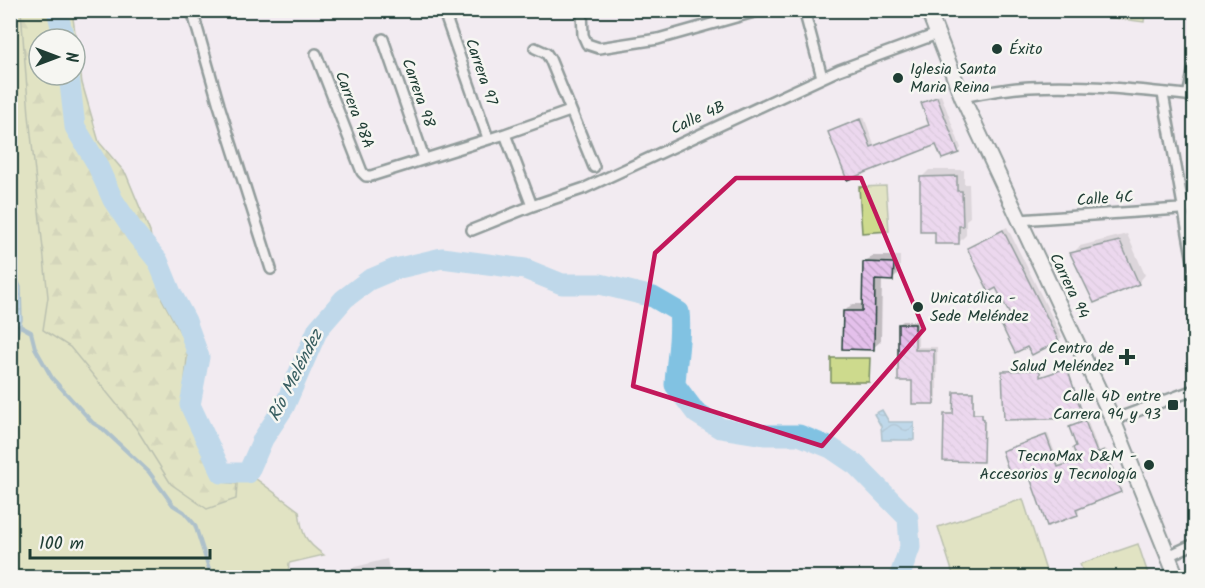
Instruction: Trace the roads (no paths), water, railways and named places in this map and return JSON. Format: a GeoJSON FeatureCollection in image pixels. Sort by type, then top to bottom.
{"type":"FeatureCollection","features":[{"type":"Feature","properties":{"kind":"street"},"geometry":{"type":"LineString","coordinates":[[192,10],[219,105],[271,269]]}},
{"type":"Feature","properties":{"kind":"street"},"geometry":{"type":"LineString","coordinates":[[582,10],[583,35],[587,44],[598,48],[657,39],[761,10]]}},
{"type":"Feature","properties":{"kind":"street"},"geometry":{"type":"LineString","coordinates":[[804,10],[822,78]]}},
{"type":"Feature","properties":{"kind":"street","name":"Carrera 94"},"geometry":{"type":"LineString","coordinates":[[928,10],[962,97],[1113,420],[1177,578]]}},
{"type":"Feature","properties":{"kind":"street","name":"Carrera 97"},"geometry":{"type":"LineString","coordinates":[[445,15],[488,138]]}},
{"type":"Feature","properties":{"kind":"street","name":"Calle 4B"},"geometry":{"type":"LineString","coordinates":[[471,230],[585,188],[822,78],[937,34]]}},
{"type":"Feature","properties":{"kind":"street","name":"Carrera 98"},"geometry":{"type":"LineString","coordinates":[[383,39],[424,158]]}},
{"type":"Feature","properties":{"kind":"street"},"geometry":{"type":"LineString","coordinates":[[535,48],[546,53],[550,59],[594,167]]}},
{"type":"Feature","properties":{"kind":"street","name":"Carrera 98A"},"geometry":{"type":"LineString","coordinates":[[316,54],[362,172],[366,176],[424,158]]}},
{"type":"Feature","properties":{"kind":"street"},"geometry":{"type":"LineString","coordinates":[[962,97],[1047,86],[1096,86],[1191,96],[1194,68]]}},
{"type":"Feature","properties":{"kind":"street"},"geometry":{"type":"LineString","coordinates":[[1163,93],[1194,267]]}},
{"type":"Feature","properties":{"kind":"street"},"geometry":{"type":"LineString","coordinates":[[424,158],[505,134],[570,111]]}},
{"type":"Feature","properties":{"kind":"street"},"geometry":{"type":"LineString","coordinates":[[505,134],[532,206]]}},
{"type":"Feature","properties":{"kind":"street","name":"Calle 4C"},"geometry":{"type":"LineString","coordinates":[[1018,220],[1194,208]]}},
{"type":"Feature","properties":{"kind":"street"},"geometry":{"type":"LineString","coordinates":[[1113,420],[1194,390]]}},
{"type":"Feature","properties":{"kind":"street"},"geometry":{"type":"LineString","coordinates":[[1168,556],[1194,544]]}},
{"type":"Feature","properties":{"kind":"water"},"geometry":{"type":"Polygon","coordinates":[[[11,264],[21,287],[22,320],[16,341],[11,342],[11,264]]]}},
{"type":"Feature","properties":{"kind":"water"},"geometry":{"type":"Polygon","coordinates":[[[882,410],[889,422],[914,422],[914,440],[882,440],[881,426],[874,414],[882,410]]]}},
{"type":"Feature","properties":{"kind":"waterway","name":"Río Meléndez"},"geometry":{"type":"LineString","coordinates":[[57,10],[61,27]]}},
{"type":"Feature","properties":{"kind":"waterway","name":"Río Meléndez"},"geometry":{"type":"LineString","coordinates":[[70,87],[75,127],[96,162],[113,200],[135,233],[158,261],[186,321],[199,357],[190,405],[222,473],[248,473],[263,439],[284,407],[318,329],[344,299],[369,280],[395,269],[442,258],[525,269],[562,284],[600,284],[653,297],[679,312],[675,385],[696,413],[720,428],[764,435],[799,435],[831,448],[856,465],[908,518],[910,547],[899,578]]}},
{"type":"Feature","properties":{"kind":"waterway"},"geometry":{"type":"LineString","coordinates":[[20,326],[31,332],[35,348],[52,378],[93,423],[103,429],[149,472],[173,505],[184,512],[195,525],[210,572],[208,578]]}},
{"type":"Feature","properties":{"kind":"place","name":"Éxito"},"geometry":{"type":"Point","coordinates":[997,49]}},
{"type":"Feature","properties":{"kind":"place","name":"Iglesia Santa Maria Reina"},"geometry":{"type":"Point","coordinates":[898,78]}},
{"type":"Feature","properties":{"kind":"place","name":"Unicatólica - Sede Meléndez"},"geometry":{"type":"Point","coordinates":[918,307]}},
{"type":"Feature","properties":{"kind":"place","name":"Centro de Salud Meléndez"},"geometry":{"type":"Point","coordinates":[1127,357]}},
{"type":"Feature","properties":{"kind":"place","name":"Calle 4D entre Carrera 94 y 93"},"geometry":{"type":"Point","coordinates":[1173,405]}},
{"type":"Feature","properties":{"kind":"place","name":"TecnoMax D&M - Accesorios y Tecnología"},"geometry":{"type":"Point","coordinates":[1149,465]}}]}
